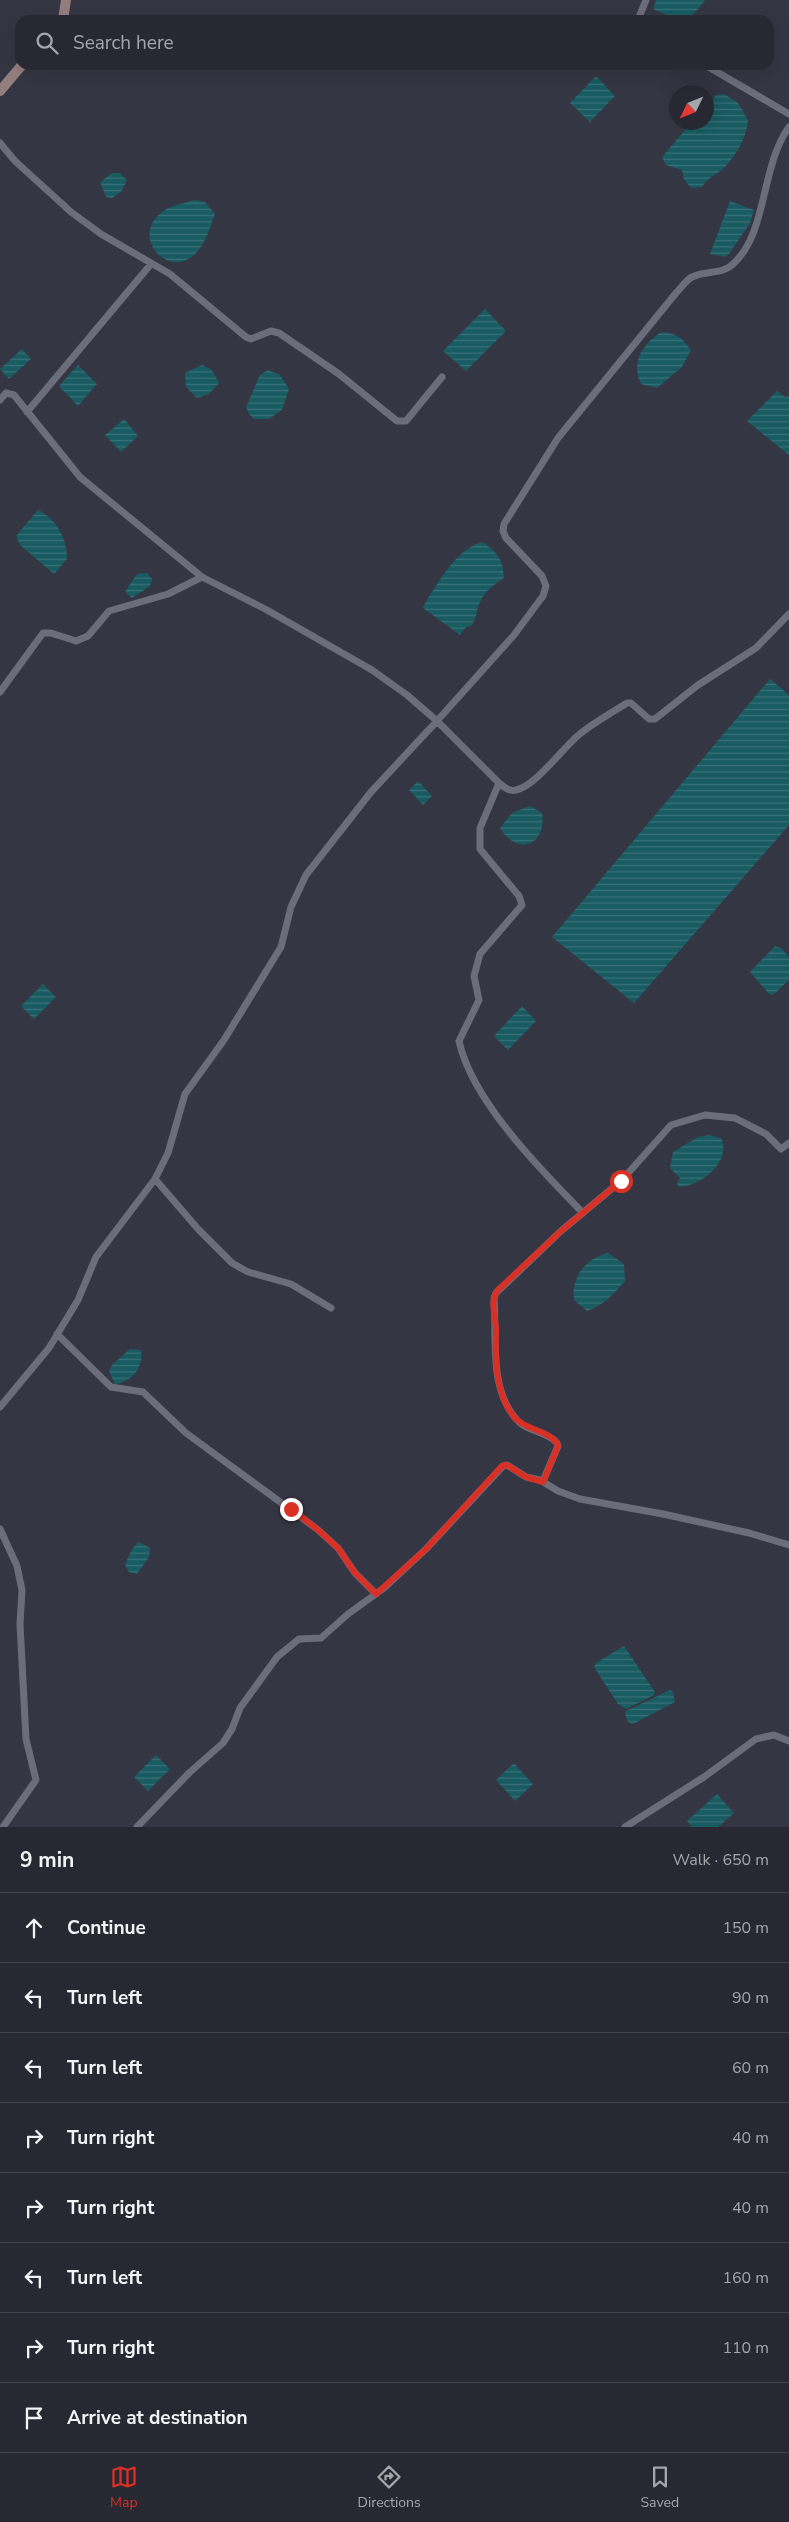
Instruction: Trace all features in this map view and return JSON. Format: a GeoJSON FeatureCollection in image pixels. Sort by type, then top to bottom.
{"type":"FeatureCollection","features":[{"type":"Feature","properties":{"kind":"main road"},"geometry":{"type":"LineString","coordinates":[[64,15],[66,0]]}},
{"type":"Feature","properties":{"kind":"main road"},"geometry":{"type":"LineString","coordinates":[[0,90],[18,70]]}},
{"type":"Feature","properties":{"kind":"street"},"geometry":{"type":"LineString","coordinates":[[640,15],[646,0]]}},
{"type":"Feature","properties":{"kind":"street"},"geometry":{"type":"LineString","coordinates":[[714,70],[789,114]]}},
{"type":"Feature","properties":{"kind":"street"},"geometry":{"type":"LineString","coordinates":[[0,1406],[49,1348],[78,1300],[96,1257],[156,1179],[168,1153],[185,1094],[224,1040],[280,947],[291,907],[306,875],[371,792],[514,634],[543,596],[546,586],[542,576],[506,538],[502,532],[504,524],[558,438],[676,293],[691,277],[706,272],[720,272],[732,265],[757,226],[773,159],[780,141],[789,127]]}},
{"type":"Feature","properties":{"kind":"street"},"geometry":{"type":"LineString","coordinates":[[0,143],[15,160],[71,212],[101,234],[170,274],[246,337],[251,339],[271,331],[292,340],[397,421],[406,421],[442,377]]}},
{"type":"Feature","properties":{"kind":"street"},"geometry":{"type":"LineString","coordinates":[[27,412],[151,264]]}},
{"type":"Feature","properties":{"kind":"street"},"geometry":{"type":"LineString","coordinates":[[0,400],[6,393],[11,392],[80,477],[202,577],[267,610],[372,670],[408,695],[507,790],[516,790],[525,786],[580,734],[627,703],[631,703],[649,719],[654,719],[698,685],[756,648],[789,614]]}},
{"type":"Feature","properties":{"kind":"street"},"geometry":{"type":"LineString","coordinates":[[0,692],[43,634],[51,633],[76,641],[88,636],[109,611],[168,594],[202,577]]}},
{"type":"Feature","properties":{"kind":"street"},"geometry":{"type":"LineString","coordinates":[[499,783],[480,828],[480,849],[519,896],[522,905],[480,954],[474,976],[479,1000],[459,1041],[470,1071],[496,1115],[583,1213]]}},
{"type":"Feature","properties":{"kind":"street"},"geometry":{"type":"LineString","coordinates":[[543,1482],[558,1446],[557,1443],[522,1425],[503,1400],[494,1346],[496,1332],[494,1298],[498,1290],[621,1181],[671,1125],[679,1121],[705,1115],[735,1118],[766,1134],[781,1149],[789,1143]]}},
{"type":"Feature","properties":{"kind":"street"},"geometry":{"type":"LineString","coordinates":[[156,1179],[198,1229],[232,1263],[248,1272],[291,1284],[331,1308]]}},
{"type":"Feature","properties":{"kind":"street"},"geometry":{"type":"LineString","coordinates":[[57,1334],[111,1387],[143,1392],[186,1433],[317,1529],[338,1548],[355,1573],[376,1594]]}},
{"type":"Feature","properties":{"kind":"street"},"geometry":{"type":"LineString","coordinates":[[137,1827],[189,1774],[223,1743],[232,1729],[240,1708],[277,1656],[299,1639],[321,1638],[348,1614],[376,1594],[426,1549],[502,1466],[507,1465],[526,1477],[543,1482],[558,1491],[580,1500],[663,1514],[749,1533],[789,1545]]}},
{"type":"Feature","properties":{"kind":"street"},"geometry":{"type":"LineString","coordinates":[[0,1529],[17,1566],[22,1590],[20,1624],[26,1739],[36,1780],[3,1827]]}},
{"type":"Feature","properties":{"kind":"street"},"geometry":{"type":"LineString","coordinates":[[625,1827],[704,1777],[756,1739],[774,1734],[789,1741]]}},
{"type":"Feature","properties":{"kind":"shaded area"},"geometry":{"type":"Polygon","coordinates":[[[656,0],[705,0],[693,15],[666,15],[653,9],[656,0]]]}},
{"type":"Feature","properties":{"kind":"shaded area"},"geometry":{"type":"Polygon","coordinates":[[[596,76],[615,96],[590,122],[570,103],[596,76]]]}},
{"type":"Feature","properties":{"kind":"shaded area"},"geometry":{"type":"Polygon","coordinates":[[[724,94],[738,103],[748,120],[746,133],[738,150],[726,166],[702,187],[691,188],[684,179],[682,170],[666,165],[662,157],[685,130],[714,130],[714,97],[716,95],[724,94]]]}},
{"type":"Feature","properties":{"kind":"shaded area"},"geometry":{"type":"Polygon","coordinates":[[[112,173],[120,173],[127,180],[121,192],[112,198],[106,197],[100,182],[112,173]]]}},
{"type":"Feature","properties":{"kind":"shaded area"},"geometry":{"type":"Polygon","coordinates":[[[194,200],[205,202],[215,214],[205,239],[197,252],[186,260],[175,262],[165,259],[156,252],[151,242],[150,231],[154,220],[168,208],[194,200]]]}},
{"type":"Feature","properties":{"kind":"shaded area"},"geometry":{"type":"Polygon","coordinates":[[[730,201],[754,210],[750,223],[729,254],[725,257],[710,254],[730,201]]]}},
{"type":"Feature","properties":{"kind":"shaded area"},"geometry":{"type":"Polygon","coordinates":[[[485,309],[506,331],[466,371],[443,351],[485,309]]]}},
{"type":"Feature","properties":{"kind":"shaded area"},"geometry":{"type":"Polygon","coordinates":[[[662,332],[679,337],[691,350],[682,367],[657,388],[641,384],[637,369],[640,354],[644,348],[662,332]]]}},
{"type":"Feature","properties":{"kind":"shaded area"},"geometry":{"type":"Polygon","coordinates":[[[22,349],[31,359],[9,379],[0,369],[22,349]]]}},
{"type":"Feature","properties":{"kind":"shaded area"},"geometry":{"type":"Polygon","coordinates":[[[78,365],[97,384],[78,406],[59,386],[78,365]]]}},
{"type":"Feature","properties":{"kind":"shaded area"},"geometry":{"type":"Polygon","coordinates":[[[202,365],[212,370],[219,383],[209,394],[197,398],[186,387],[185,373],[202,365]]]}},
{"type":"Feature","properties":{"kind":"shaded area"},"geometry":{"type":"Polygon","coordinates":[[[268,370],[280,375],[289,389],[282,410],[269,419],[254,419],[246,407],[260,375],[268,370]]]}},
{"type":"Feature","properties":{"kind":"shaded area"},"geometry":{"type":"Polygon","coordinates":[[[777,391],[785,397],[789,396],[789,455],[747,421],[777,391]]]}},
{"type":"Feature","properties":{"kind":"shaded area"},"geometry":{"type":"Polygon","coordinates":[[[124,419],[138,436],[121,452],[105,435],[124,419]]]}},
{"type":"Feature","properties":{"kind":"shaded area"},"geometry":{"type":"Polygon","coordinates":[[[38,510],[56,524],[63,537],[67,552],[67,559],[54,574],[20,545],[16,536],[38,510]]]}},
{"type":"Feature","properties":{"kind":"shaded area"},"geometry":{"type":"Polygon","coordinates":[[[482,542],[492,549],[501,561],[504,578],[485,593],[479,603],[471,626],[466,627],[460,635],[423,608],[448,568],[456,559],[472,546],[482,542]]]}},
{"type":"Feature","properties":{"kind":"shaded area"},"geometry":{"type":"Polygon","coordinates":[[[147,573],[152,579],[150,586],[132,598],[125,592],[137,574],[147,573]]]}},
{"type":"Feature","properties":{"kind":"shaded area"},"geometry":{"type":"Polygon","coordinates":[[[770,679],[789,695],[789,825],[634,1003],[552,937],[770,679]]]}},
{"type":"Feature","properties":{"kind":"shaded area"},"geometry":{"type":"Polygon","coordinates":[[[418,781],[432,796],[423,805],[409,790],[418,781]]]}},
{"type":"Feature","properties":{"kind":"shaded area"},"geometry":{"type":"Polygon","coordinates":[[[530,806],[542,813],[540,833],[530,843],[523,845],[515,843],[500,828],[512,813],[530,806]]]}},
{"type":"Feature","properties":{"kind":"shaded area"},"geometry":{"type":"Polygon","coordinates":[[[775,946],[781,948],[789,957],[789,980],[773,995],[769,994],[750,972],[775,946]]]}},
{"type":"Feature","properties":{"kind":"shaded area"},"geometry":{"type":"Polygon","coordinates":[[[43,984],[56,997],[34,1019],[21,1006],[43,984]]]}},
{"type":"Feature","properties":{"kind":"shaded area"},"geometry":{"type":"Polygon","coordinates":[[[522,1006],[536,1021],[508,1050],[494,1036],[522,1006]]]}},
{"type":"Feature","properties":{"kind":"shaded area"},"geometry":{"type":"Polygon","coordinates":[[[709,1135],[721,1138],[722,1156],[718,1164],[705,1177],[688,1186],[679,1187],[677,1184],[680,1178],[670,1168],[673,1152],[698,1137],[709,1135]]]}},
{"type":"Feature","properties":{"kind":"shaded area"},"geometry":{"type":"Polygon","coordinates":[[[608,1253],[624,1264],[625,1281],[608,1299],[587,1311],[574,1300],[575,1284],[578,1276],[587,1264],[593,1259],[608,1253]]]}},
{"type":"Feature","properties":{"kind":"shaded area"},"geometry":{"type":"Polygon","coordinates":[[[130,1349],[141,1350],[139,1368],[127,1380],[115,1384],[109,1371],[112,1365],[130,1349]]]}},
{"type":"Feature","properties":{"kind":"shaded area"},"geometry":{"type":"Polygon","coordinates":[[[139,1542],[150,1548],[149,1557],[137,1574],[129,1572],[125,1565],[132,1549],[139,1542]]]}},
{"type":"Feature","properties":{"kind":"shaded area"},"geometry":{"type":"Polygon","coordinates":[[[624,1646],[655,1692],[654,1695],[626,1709],[618,1704],[594,1667],[596,1663],[624,1646]]]}},
{"type":"Feature","properties":{"kind":"shaded area"},"geometry":{"type":"Polygon","coordinates":[[[670,1690],[673,1692],[675,1702],[633,1724],[628,1722],[625,1714],[626,1711],[670,1690]]]}},
{"type":"Feature","properties":{"kind":"shaded area"},"geometry":{"type":"Polygon","coordinates":[[[156,1755],[170,1769],[148,1791],[134,1777],[156,1755]]]}},
{"type":"Feature","properties":{"kind":"shaded area"},"geometry":{"type":"Polygon","coordinates":[[[514,1763],[533,1784],[515,1801],[496,1780],[514,1763]]]}},
{"type":"Feature","properties":{"kind":"shaded area"},"geometry":{"type":"Polygon","coordinates":[[[717,1794],[734,1813],[718,1827],[692,1827],[687,1821],[717,1794]]]}},
{"type":"Feature","properties":{"kind":"route"},"geometry":{"type":"LineString","coordinates":[[291,1509],[338,1548],[355,1573],[376,1594],[426,1549],[502,1466],[507,1465],[526,1477],[543,1482],[558,1446],[554,1439],[522,1425],[513,1416],[503,1400],[494,1346],[496,1332],[494,1298],[498,1290],[561,1231],[621,1181]]}}]}
